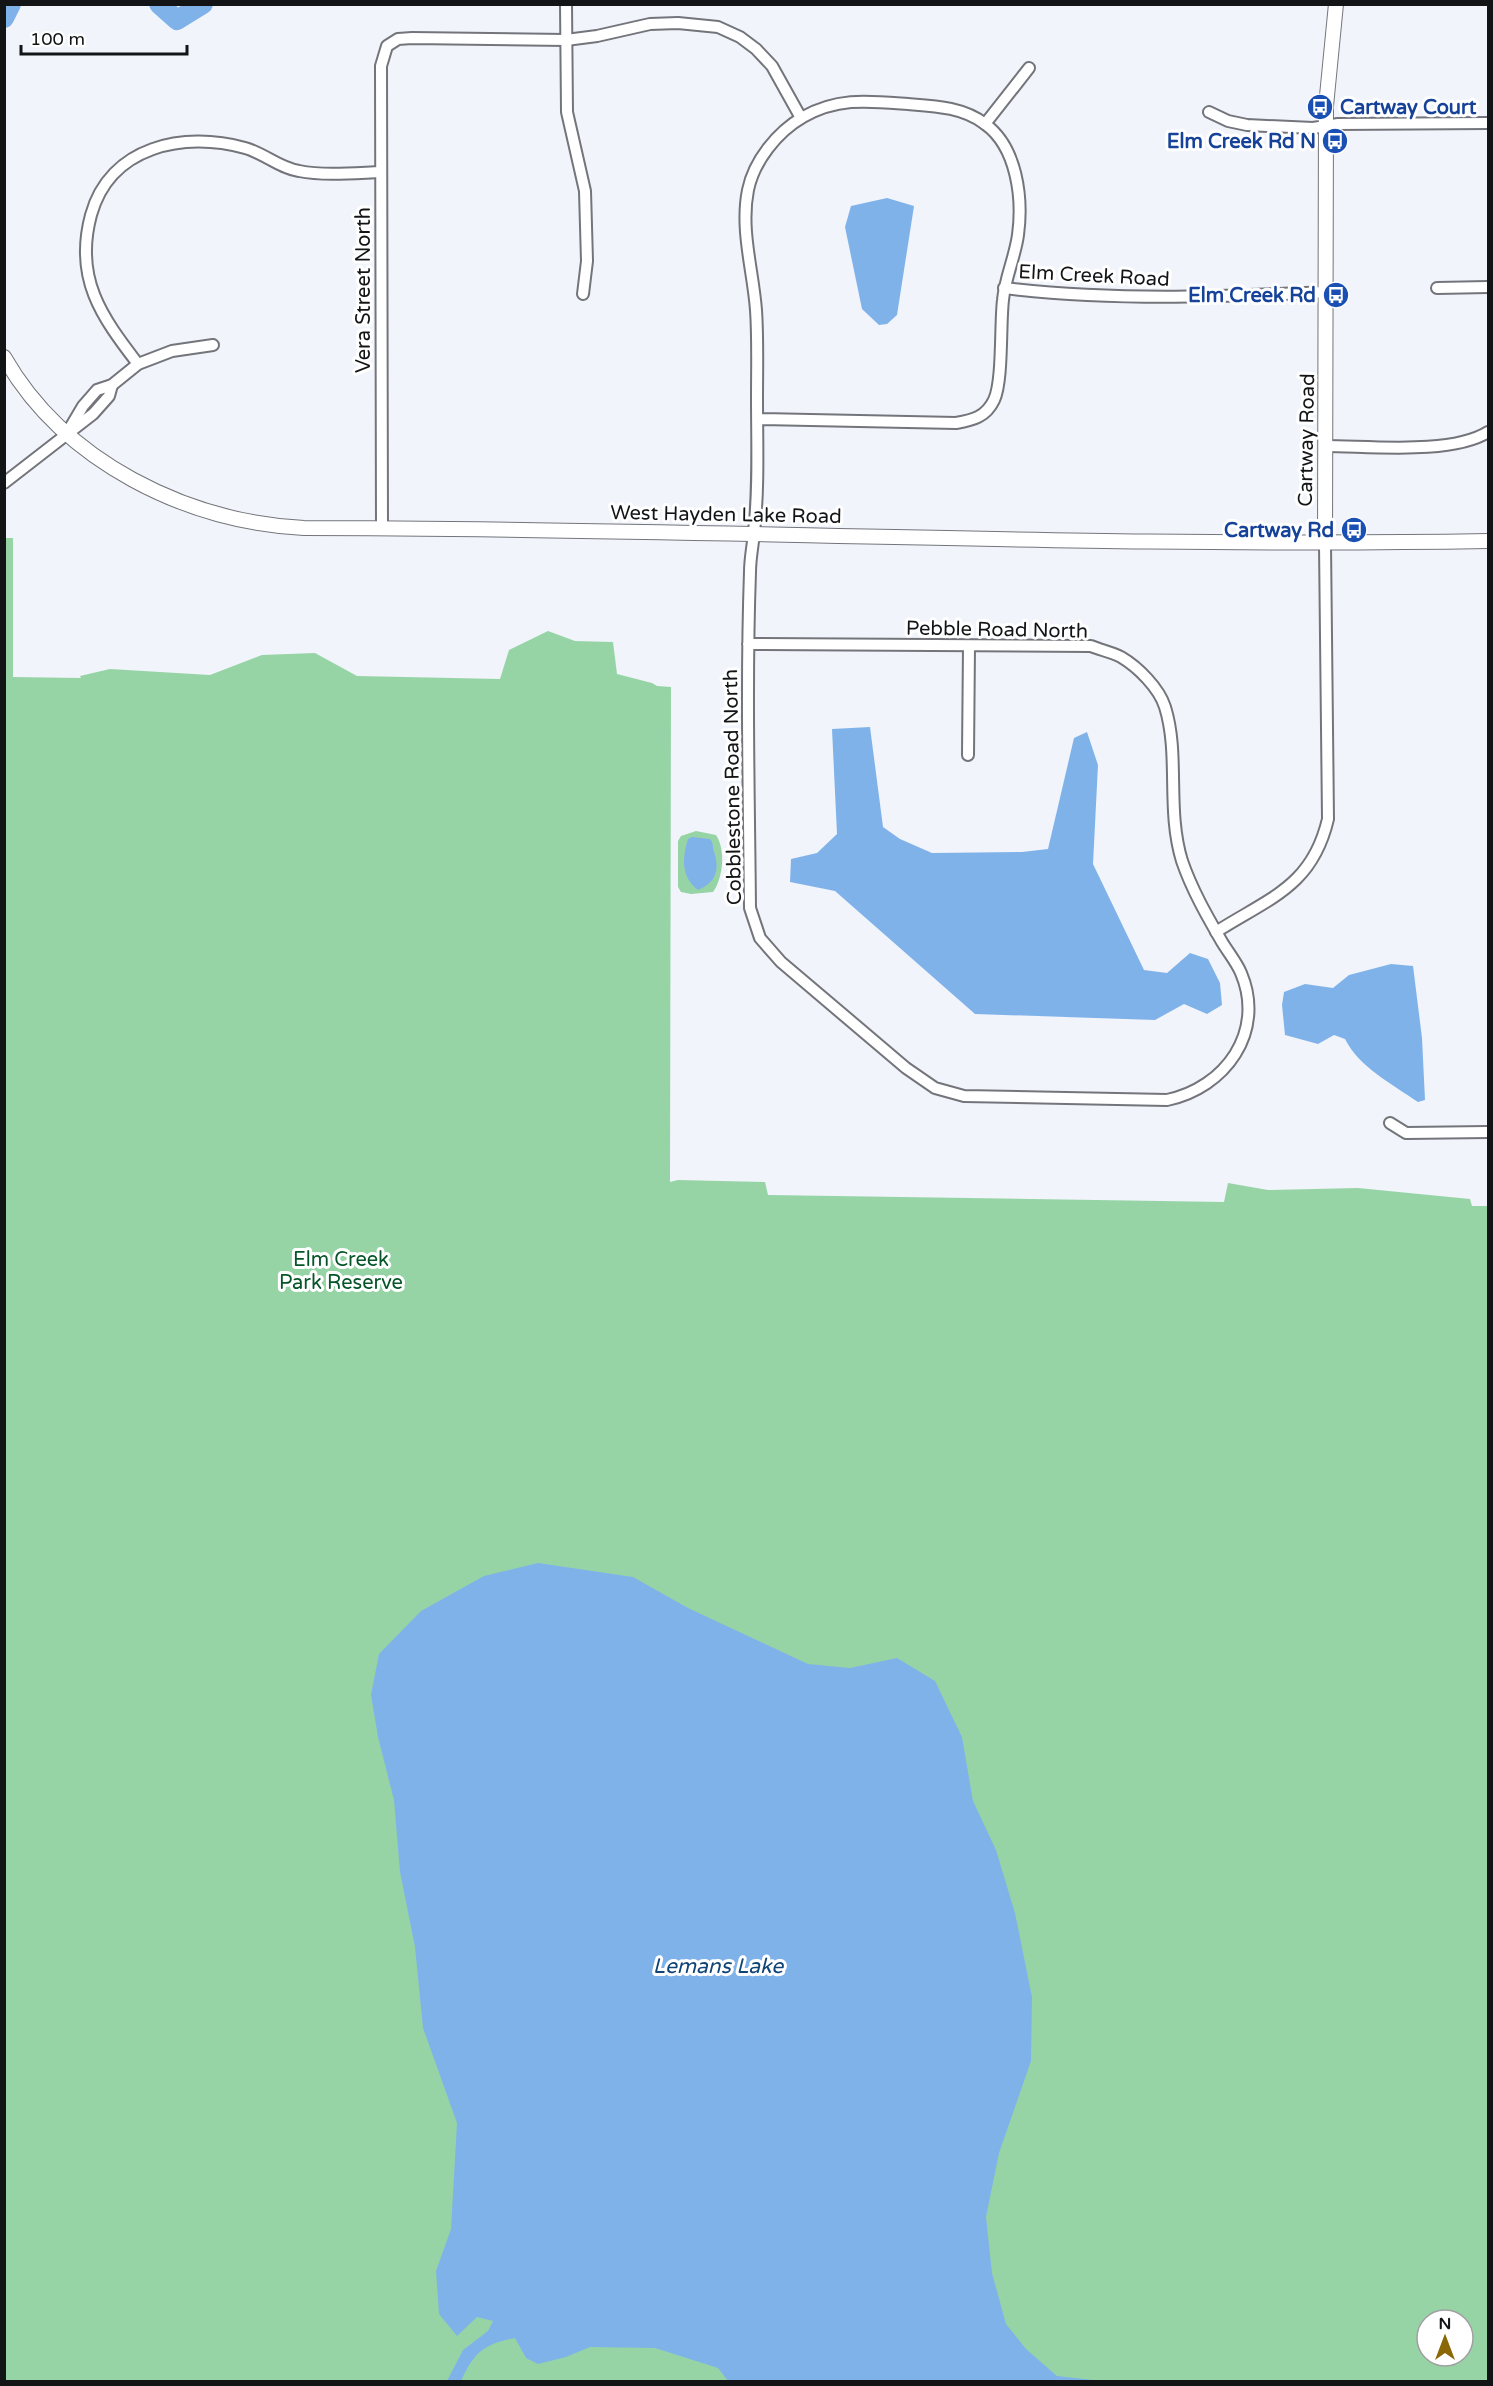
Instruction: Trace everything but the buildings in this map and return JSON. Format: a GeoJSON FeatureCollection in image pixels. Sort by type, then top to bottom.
{"type":"FeatureCollection","features":[{"type":"Feature","properties":{"kind":"main road","name":"Cartway Road"},"geometry":{"type":"LineString","coordinates":[[1325,544],[1326,126],[1327,80],[1336,4]]}},
{"type":"Feature","properties":{"kind":"main road","name":"West Hayden Lake Road"},"geometry":{"type":"LineString","coordinates":[[4,357],[35,401],[67,433],[139,483],[213,514],[251,523],[288,528],[754,534],[1102,542],[1325,544],[1488,541]]}},
{"type":"Feature","properties":{"kind":"street"},"geometry":{"type":"LineString","coordinates":[[566,4],[567,112],[585,191],[587,261],[583,294]]}},
{"type":"Feature","properties":{"kind":"street"},"geometry":{"type":"LineString","coordinates":[[566,40],[597,36],[650,24],[678,22],[718,27],[740,37],[756,49],[772,66],[801,118]]}},
{"type":"Feature","properties":{"kind":"street","name":"Vera Street North"},"geometry":{"type":"LineString","coordinates":[[382,528],[381,66],[384,53],[387,46],[398,39],[412,38],[566,40]]}},
{"type":"Feature","properties":{"kind":"street"},"geometry":{"type":"LineString","coordinates":[[757,419],[956,423],[977,419],[988,410],[995,399],[999,378],[1000,325],[1004,288],[1018,236],[1019,203],[1015,173],[1003,145],[986,124],[1029,68]]}},
{"type":"Feature","properties":{"kind":"street","name":"Cobblestone Road North"},"geometry":{"type":"LineString","coordinates":[[986,124],[959,111],[933,106],[861,101],[834,104],[801,118],[777,138],[760,159],[749,187],[745,216],[756,311],[757,419],[748,644],[750,908],[760,938],[781,962],[906,1068],[935,1088],[964,1095],[1167,1100],[1201,1089],[1230,1063],[1244,1037],[1246,1021],[1247,1004],[1241,974],[1216,932]]}},
{"type":"Feature","properties":{"kind":"street"},"geometry":{"type":"LineString","coordinates":[[1209,112],[1228,121],[1248,125],[1313,128],[1488,123]]}},
{"type":"Feature","properties":{"kind":"street"},"geometry":{"type":"LineString","coordinates":[[138,364],[107,323],[89,284],[87,231],[93,209],[102,190],[116,171],[153,147],[179,142],[214,142],[246,148],[279,165],[298,171],[381,172]]}},
{"type":"Feature","properties":{"kind":"street"},"geometry":{"type":"LineString","coordinates":[[1437,288],[1488,287]]}},
{"type":"Feature","properties":{"kind":"street","name":"Elm Creek Road"},"geometry":{"type":"LineString","coordinates":[[1004,288],[1056,294],[1202,298],[1327,292]]}},
{"type":"Feature","properties":{"kind":"street"},"geometry":{"type":"LineString","coordinates":[[4,483],[93,414],[109,396],[112,385],[138,364],[172,351],[213,345]]}},
{"type":"Feature","properties":{"kind":"street"},"geometry":{"type":"LineString","coordinates":[[1325,446],[1441,446],[1461,444],[1488,432]]}},
{"type":"Feature","properties":{"kind":"street","name":"Cartway Road"},"geometry":{"type":"LineString","coordinates":[[1216,932],[1287,889],[1304,871],[1323,837],[1328,819],[1325,544]]}},
{"type":"Feature","properties":{"kind":"street","name":"Pebble Road North"},"geometry":{"type":"LineString","coordinates":[[748,644],[1091,646],[1121,657],[1146,676],[1165,705],[1170,732],[1173,818],[1182,859],[1194,894],[1216,932]]}},
{"type":"Feature","properties":{"kind":"street"},"geometry":{"type":"LineString","coordinates":[[968,755],[969,646]]}},
{"type":"Feature","properties":{"kind":"street"},"geometry":{"type":"LineString","coordinates":[[1390,1123],[1406,1132],[1488,1132]]}},
{"type":"Feature","properties":{"kind":"green space","name":"Elm Creek Park Reserve"},"geometry":{"type":"Polygon","coordinates":[[[5,538],[13,538],[13,677],[81,678],[80,676],[110,669],[210,675],[262,655],[315,653],[357,676],[500,679],[509,650],[548,631],[575,641],[613,642],[617,674],[657,686],[671,687],[670,1182],[678,1180],[765,1182],[768,1195],[1224,1202],[1228,1183],[1268,1190],[1358,1188],[1470,1199],[1472,1206],[1488,1206],[1488,2381],[5,2382],[5,538]]]}},
{"type":"Feature","properties":{"kind":"green space"},"geometry":{"type":"Polygon","coordinates":[[[696,831],[716,835],[721,848],[721,872],[713,892],[691,894],[681,892],[678,887],[678,841],[681,836],[696,831]]]}},
{"type":"Feature","properties":{"kind":"water"},"geometry":{"type":"Polygon","coordinates":[[[887,198],[914,206],[897,315],[887,324],[879,325],[862,309],[845,227],[851,206],[887,198]]]}},
{"type":"Feature","properties":{"kind":"water"},"geometry":{"type":"Polygon","coordinates":[[[870,727],[883,827],[900,839],[932,853],[1022,852],[1048,849],[1074,738],[1087,732],[1098,765],[1093,864],[1144,970],[1167,973],[1190,953],[1208,959],[1220,983],[1222,1005],[1207,1014],[1184,1004],[1155,1020],[975,1014],[835,891],[790,882],[791,859],[817,853],[837,834],[832,729],[870,727]]]}},
{"type":"Feature","properties":{"kind":"water"},"geometry":{"type":"Polygon","coordinates":[[[692,837],[710,839],[717,864],[713,879],[698,890],[688,879],[684,867],[686,846],[688,839],[692,837]]]}},
{"type":"Feature","properties":{"kind":"water"},"geometry":{"type":"Polygon","coordinates":[[[1391,964],[1413,966],[1422,1038],[1425,1100],[1418,1102],[1367,1066],[1345,1039],[1334,1035],[1318,1044],[1285,1035],[1282,1005],[1284,992],[1305,984],[1333,988],[1349,975],[1391,964]]]}},
{"type":"Feature","properties":{"kind":"water","name":"Lemans Lake"},"geometry":{"type":"Polygon","coordinates":[[[538,1563],[633,1577],[688,1608],[808,1664],[850,1668],[897,1658],[935,1681],[962,1737],[973,1801],[996,1850],[1015,1913],[1032,1997],[1031,2061],[999,2153],[986,2217],[992,2273],[1006,2324],[1026,2349],[1057,2376],[1102,2381],[728,2381],[718,2368],[655,2348],[590,2347],[566,2357],[538,2364],[526,2358],[515,2338],[495,2343],[481,2351],[470,2363],[461,2381],[447,2381],[463,2350],[488,2331],[493,2321],[477,2317],[457,2336],[439,2314],[436,2271],[451,2229],[457,2123],[423,2028],[415,1947],[400,1872],[394,1800],[378,1737],[371,1695],[379,1654],[421,1611],[484,1576],[538,1563]]]}},
{"type":"Feature","properties":{"kind":"waterway"},"geometry":{"type":"LineString","coordinates":[[4,18],[11,4]]}},
{"type":"Feature","properties":{"kind":"waterway"},"geometry":{"type":"LineString","coordinates":[[159,4],[177,20],[203,4]]}},
{"type":"Feature","properties":{"kind":"place","name":"Cartway Court"},"geometry":{"type":"Point","coordinates":[1320,107]}},
{"type":"Feature","properties":{"kind":"place","name":"Elm Creek Rd N"},"geometry":{"type":"Point","coordinates":[1335,141]}},
{"type":"Feature","properties":{"kind":"place","name":"Elm Creek Rd"},"geometry":{"type":"Point","coordinates":[1336,295]}},
{"type":"Feature","properties":{"kind":"place","name":"Cartway Rd"},"geometry":{"type":"Point","coordinates":[1354,530]}}]}
